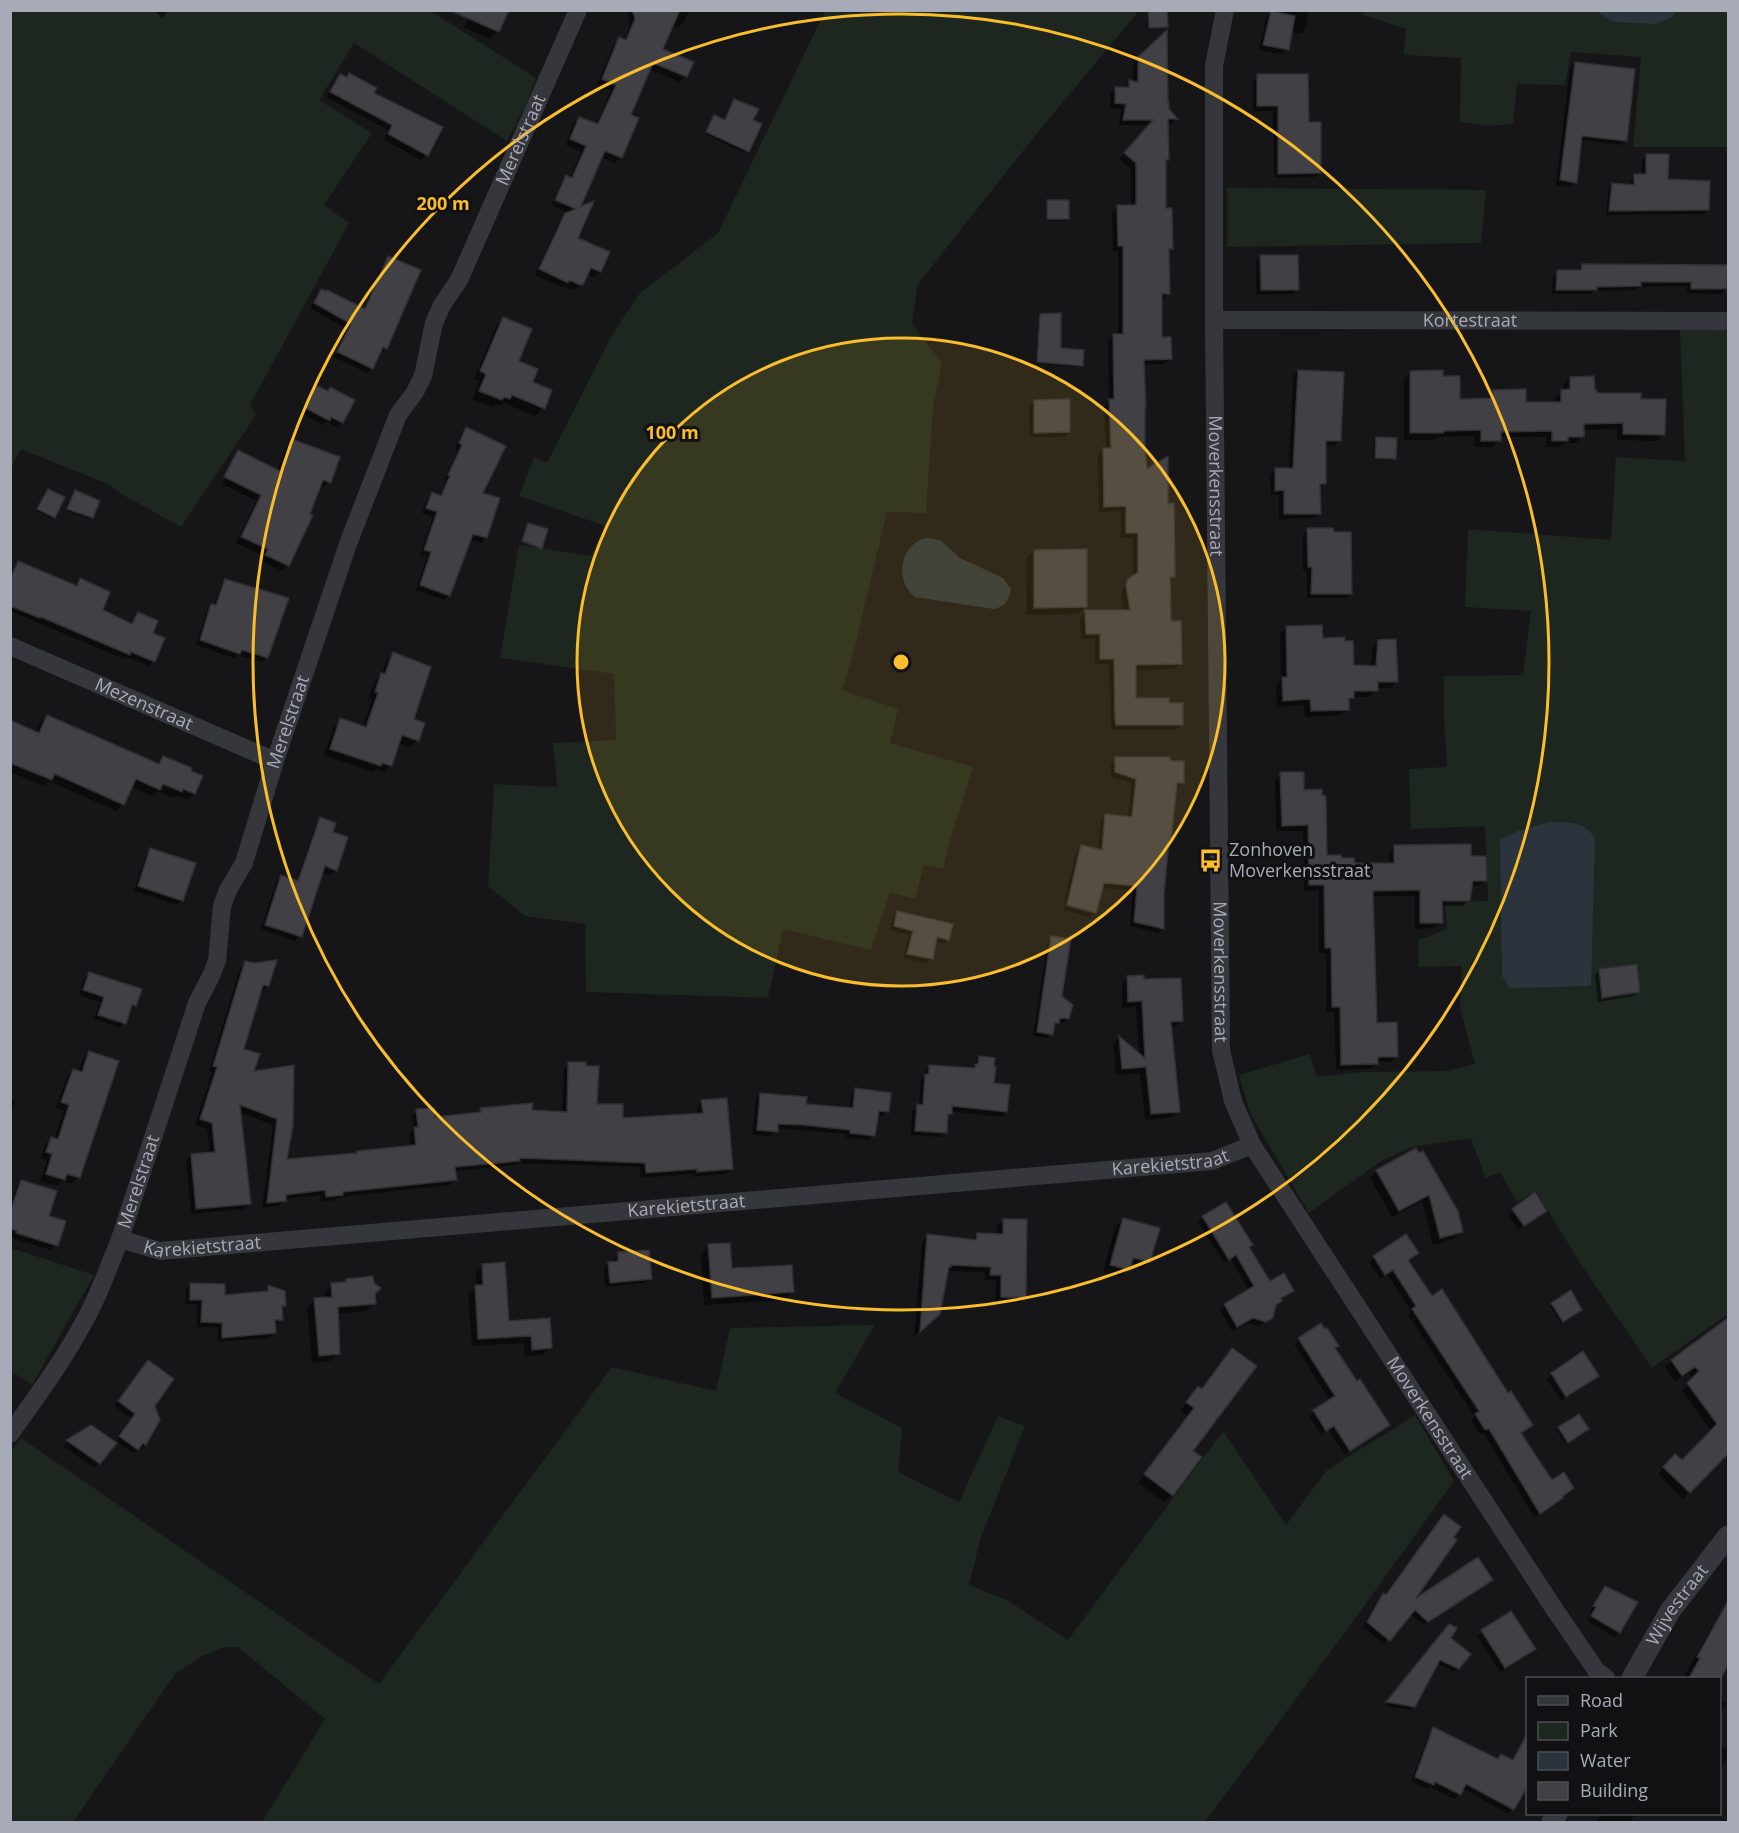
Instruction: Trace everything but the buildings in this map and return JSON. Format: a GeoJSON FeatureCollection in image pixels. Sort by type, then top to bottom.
{"type":"FeatureCollection","features":[{"type":"Feature","properties":{"kind":"street","name":"Merelstraat"},"geometry":{"type":"LineString","coordinates":[[10,1434],[81,1328],[120,1239],[197,1003],[212,976],[217,961],[222,906],[228,890],[244,863],[275,761],[348,544],[398,415],[415,392],[423,376],[434,323],[442,305],[459,280],[578,10]]}},
{"type":"Feature","properties":{"kind":"street","name":"Moverkensstraat"},"geometry":{"type":"LineString","coordinates":[[1225,10],[1214,66],[1214,320],[1221,1050],[1233,1101],[1252,1145],[1552,1607],[1596,1670],[1605,1677]]}},
{"type":"Feature","properties":{"kind":"street","name":"Kortestraat"},"geometry":{"type":"LineString","coordinates":[[1214,320],[1728,321]]}},
{"type":"Feature","properties":{"kind":"street","name":"Mezenstraat"},"geometry":{"type":"LineString","coordinates":[[10,646],[275,761]]}},
{"type":"Feature","properties":{"kind":"street","name":"Karekietstraat"},"geometry":{"type":"LineString","coordinates":[[120,1239],[160,1251],[1212,1161],[1252,1145]]}},
{"type":"Feature","properties":{"kind":"street","name":"Wijvestraat"},"geometry":{"type":"LineString","coordinates":[[1633,1677],[1670,1611],[1728,1536]]}},
{"type":"Feature","properties":{"kind":"green space"},"geometry":{"type":"Polygon","coordinates":[[[1364,10],[1599,10],[1599,13],[1671,18],[1676,11],[1728,11],[1728,147],[1633,147],[1641,57],[1571,52],[1565,85],[1517,84],[1513,124],[1489,126],[1460,122],[1461,58],[1404,55],[1406,29],[1363,15],[1364,10]]]}},
{"type":"Feature","properties":{"kind":"green space"},"geometry":{"type":"Polygon","coordinates":[[[10,11],[431,11],[536,78],[525,107],[507,141],[354,43],[319,100],[372,133],[324,205],[349,223],[250,405],[256,415],[181,527],[108,484],[21,449],[11,468],[10,11]]]}},
{"type":"Feature","properties":{"kind":"green space"},"geometry":{"type":"Polygon","coordinates":[[[825,11],[1139,11],[1038,132],[918,284],[912,323],[942,363],[933,407],[926,513],[887,512],[853,654],[842,690],[898,709],[890,743],[973,767],[943,869],[924,865],[915,899],[890,892],[871,950],[783,929],[768,998],[586,992],[585,924],[525,916],[488,886],[494,784],[557,787],[553,743],[616,740],[614,674],[500,658],[519,545],[591,556],[605,526],[519,496],[534,457],[547,463],[613,333],[640,293],[718,233],[825,11]]]}},
{"type":"Feature","properties":{"kind":"green space"},"geometry":{"type":"Polygon","coordinates":[[[1227,188],[1486,190],[1481,243],[1227,247],[1227,188]]]}},
{"type":"Feature","properties":{"kind":"green space"},"geometry":{"type":"Polygon","coordinates":[[[1680,330],[1728,330],[1728,1314],[1652,1368],[1582,1266],[1536,1191],[1517,1202],[1500,1172],[1485,1178],[1471,1138],[1412,1147],[1381,1161],[1309,1213],[1250,1113],[1239,1075],[1310,1054],[1317,1077],[1360,1072],[1447,1071],[1475,1064],[1460,1008],[1462,966],[1418,967],[1419,940],[1447,929],[1445,903],[1488,901],[1485,826],[1411,829],[1409,769],[1447,767],[1444,676],[1523,675],[1531,611],[1465,607],[1468,529],[1611,540],[1616,457],[1685,461],[1680,330]]]}},
{"type":"Feature","properties":{"kind":"green space"},"geometry":{"type":"Polygon","coordinates":[[[11,1248],[94,1275],[32,1385],[11,1371],[11,1248]]]}},
{"type":"Feature","properties":{"kind":"green space"},"geometry":{"type":"Polygon","coordinates":[[[875,1325],[835,1393],[902,1428],[898,1472],[959,1502],[998,1416],[1025,1426],[981,1537],[969,1585],[1009,1601],[1068,1640],[1223,1431],[1286,1525],[1327,1470],[1415,1415],[1454,1481],[1205,1822],[262,1822],[325,1719],[238,1647],[224,1647],[202,1656],[175,1674],[73,1822],[11,1822],[10,1453],[21,1438],[379,1684],[612,1367],[716,1391],[730,1328],[875,1325]]]}},
{"type":"Feature","properties":{"kind":"water"},"geometry":{"type":"Polygon","coordinates":[[[1676,10],[1671,18],[1655,24],[1614,22],[1599,11],[1676,10]]]}},
{"type":"Feature","properties":{"kind":"water"},"geometry":{"type":"Polygon","coordinates":[[[926,538],[940,540],[960,558],[1003,578],[1011,589],[1006,602],[994,609],[915,597],[904,582],[903,564],[910,548],[926,538]]]}},
{"type":"Feature","properties":{"kind":"water"},"geometry":{"type":"Polygon","coordinates":[[[1549,822],[1581,825],[1595,838],[1591,986],[1510,988],[1502,976],[1500,840],[1518,831],[1549,822]]]}},
{"type":"Feature","properties":{"kind":"place","name":"Zonhoven Moverkensstraat"},"geometry":{"type":"Point","coordinates":[1211,860]}}]}
